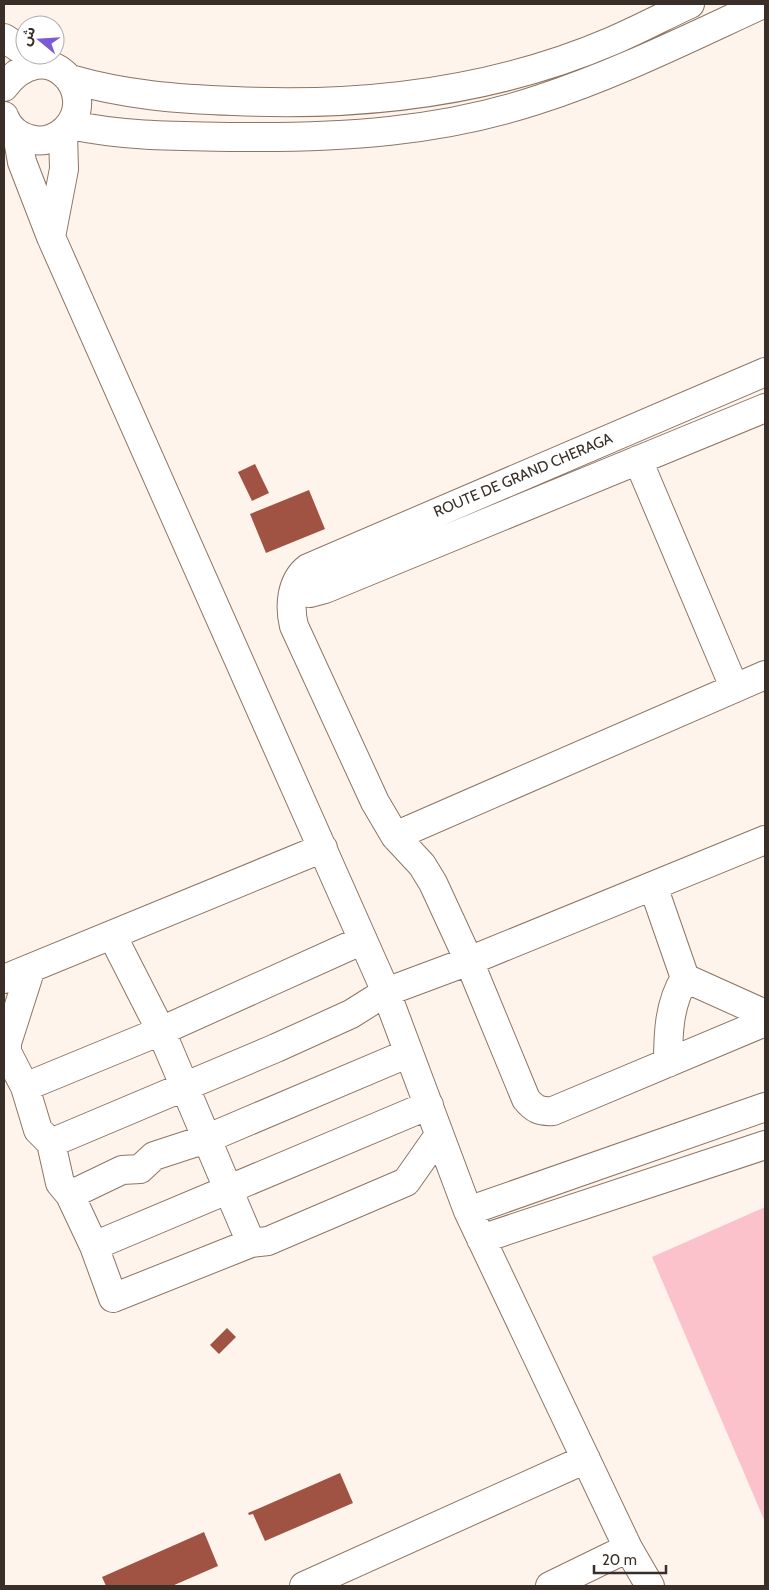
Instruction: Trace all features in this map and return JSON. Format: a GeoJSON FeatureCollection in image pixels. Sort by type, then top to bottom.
{"type":"FeatureCollection","features":[{"type":"Feature","properties":{"kind":"street"},"geometry":{"type":"LineString","coordinates":[[70,79],[115,91],[163,98],[313,103],[400,96],[486,81],[570,57],[611,41],[690,4]]}},
{"type":"Feature","properties":{"kind":"street"},"geometry":{"type":"LineString","coordinates":[[9,129],[28,139],[40,141],[52,139],[67,129],[146,136],[272,137],[362,135],[433,125],[494,113],[578,86],[763,4]]}},
{"type":"Feature","properties":{"kind":"street"},"geometry":{"type":"LineString","coordinates":[[4,38],[15,46]]}},
{"type":"Feature","properties":{"kind":"street"},"geometry":{"type":"LineString","coordinates":[[4,87],[14,74],[25,65]]}},
{"type":"Feature","properties":{"kind":"street"},"geometry":{"type":"LineString","coordinates":[[49,65],[61,70],[70,79],[77,96],[75,115],[67,129],[64,169],[51,237]]}},
{"type":"Feature","properties":{"kind":"street"},"geometry":{"type":"LineString","coordinates":[[9,129],[51,237],[386,992],[468,1212],[628,1548],[650,1586]]}},
{"type":"Feature","properties":{"kind":"street","name":"ROUTE DE GRAND CHERAGA"},"geometry":{"type":"LineString","coordinates":[[294,591],[298,578],[308,568],[765,372]]}},
{"type":"Feature","properties":{"kind":"street"},"geometry":{"type":"LineString","coordinates":[[765,408],[325,589],[310,594],[294,591],[291,608],[294,626],[375,802],[395,836],[422,864],[433,883],[469,962],[526,1099],[532,1107],[542,1112],[553,1111],[765,1022]]}},
{"type":"Feature","properties":{"kind":"street"},"geometry":{"type":"LineString","coordinates":[[638,460],[734,687]]}},
{"type":"Feature","properties":{"kind":"street"},"geometry":{"type":"LineString","coordinates":[[395,836],[765,675]]}},
{"type":"Feature","properties":{"kind":"street"},"geometry":{"type":"LineString","coordinates":[[50,1143],[351,1014],[386,992],[469,962],[765,840]]}},
{"type":"Feature","properties":{"kind":"street"},"geometry":{"type":"LineString","coordinates":[[4,980],[323,848]]}},
{"type":"Feature","properties":{"kind":"street"},"geometry":{"type":"LineString","coordinates":[[653,886],[685,978],[765,1014]]}},
{"type":"Feature","properties":{"kind":"street"},"geometry":{"type":"LineString","coordinates":[[112,935],[161,1031],[251,1243]]}},
{"type":"Feature","properties":{"kind":"street"},"geometry":{"type":"LineString","coordinates":[[25,1087],[161,1031],[363,940]]}},
{"type":"Feature","properties":{"kind":"street"},"geometry":{"type":"LineString","coordinates":[[31,968],[7,1043],[7,1052],[25,1087],[38,1130],[50,1143],[60,1183],[70,1195],[94,1246],[113,1298],[251,1243],[268,1241],[406,1182],[439,1135]]}},
{"type":"Feature","properties":{"kind":"street"},"geometry":{"type":"LineString","coordinates":[[668,1062],[668,1035],[676,992],[685,978]]}},
{"type":"Feature","properties":{"kind":"street"},"geometry":{"type":"LineString","coordinates":[[70,1195],[122,1170],[140,1169],[154,1156],[206,1139],[409,1053]]}},
{"type":"Feature","properties":{"kind":"street"},"geometry":{"type":"LineString","coordinates":[[94,1246],[429,1105]]}},
{"type":"Feature","properties":{"kind":"street"},"geometry":{"type":"LineString","coordinates":[[468,1212],[765,1107]]}},
{"type":"Feature","properties":{"kind":"street"},"geometry":{"type":"LineString","coordinates":[[481,1239],[765,1145]]}},
{"type":"Feature","properties":{"kind":"street"},"geometry":{"type":"LineString","coordinates":[[304,1586],[586,1459]]}},
{"type":"Feature","properties":{"kind":"street"},"geometry":{"type":"LineString","coordinates":[[550,1586],[628,1548]]}},
{"type":"Feature","properties":{"kind":"shaded area"},"geometry":{"type":"Polygon","coordinates":[[[765,1207],[765,1522],[652,1257],[765,1207]]]}},
{"type":"Feature","properties":{"kind":"building"},"geometry":{"type":"Polygon","coordinates":[[[255,464],[269,493],[252,501],[238,472],[255,464]]]}},
{"type":"Feature","properties":{"kind":"building"},"geometry":{"type":"Polygon","coordinates":[[[309,490],[325,529],[266,553],[250,514],[309,490]]]}},
{"type":"Feature","properties":{"kind":"building"},"geometry":{"type":"Polygon","coordinates":[[[227,1328],[236,1337],[219,1354],[210,1345],[227,1328]]]}},
{"type":"Feature","properties":{"kind":"building"},"geometry":{"type":"Polygon","coordinates":[[[340,1473],[353,1503],[265,1541],[253,1514],[249,1515],[248,1513],[340,1473]]]}},
{"type":"Feature","properties":{"kind":"building"},"geometry":{"type":"Polygon","coordinates":[[[204,1532],[218,1566],[172,1586],[106,1586],[102,1577],[204,1532]]]}}]}
